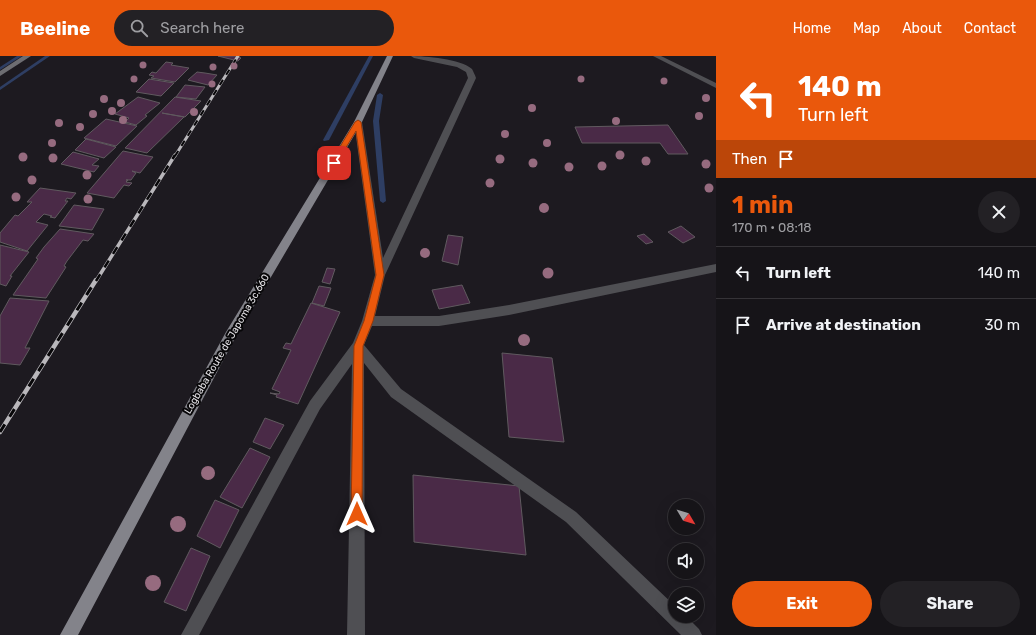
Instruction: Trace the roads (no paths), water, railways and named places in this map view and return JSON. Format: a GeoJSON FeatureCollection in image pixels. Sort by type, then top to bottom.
{"type":"FeatureCollection","features":[{"type":"Feature","properties":{"kind":"main road"},"geometry":{"type":"LineString","coordinates":[[0,74],[28,56]]}},
{"type":"Feature","properties":{"kind":"main road","name":"Logbaba Route de Japoma 3c.660"},"geometry":{"type":"LineString","coordinates":[[69,635],[230,336],[358,122],[390,56]]}},
{"type":"Feature","properties":{"kind":"street"},"geometry":{"type":"LineString","coordinates":[[190,635],[315,405],[358,346],[368,321],[380,275],[472,78],[469,70],[458,65],[414,56]]}},
{"type":"Feature","properties":{"kind":"street"},"geometry":{"type":"LineString","coordinates":[[656,56],[716,86]]}},
{"type":"Feature","properties":{"kind":"street"},"geometry":{"type":"LineString","coordinates":[[358,122],[380,275]]}},
{"type":"Feature","properties":{"kind":"street"},"geometry":{"type":"LineString","coordinates":[[368,321],[439,321],[509,310],[716,268]]}},
{"type":"Feature","properties":{"kind":"street"},"geometry":{"type":"LineString","coordinates":[[356,635],[358,346]]}},
{"type":"Feature","properties":{"kind":"street"},"geometry":{"type":"LineString","coordinates":[[358,346],[396,393],[571,517],[693,635]]}},
{"type":"Feature","properties":{"kind":"waterway"},"geometry":{"type":"LineString","coordinates":[[0,69],[20,56]]}},
{"type":"Feature","properties":{"kind":"waterway"},"geometry":{"type":"LineString","coordinates":[[0,89],[48,56]]}},
{"type":"Feature","properties":{"kind":"waterway"},"geometry":{"type":"LineString","coordinates":[[326,140],[371,56]]}},
{"type":"Feature","properties":{"kind":"waterway"},"geometry":{"type":"LineString","coordinates":[[380,95],[376,121],[383,201]]}},
{"type":"Feature","properties":{"kind":"railway"},"geometry":{"type":"LineString","coordinates":[[175,156],[238,56]]}},
{"type":"Feature","properties":{"kind":"railway"},"geometry":{"type":"LineString","coordinates":[[96,281],[175,155]]}},
{"type":"Feature","properties":{"kind":"railway"},"geometry":{"type":"LineString","coordinates":[[0,432],[96,280]]}}]}
